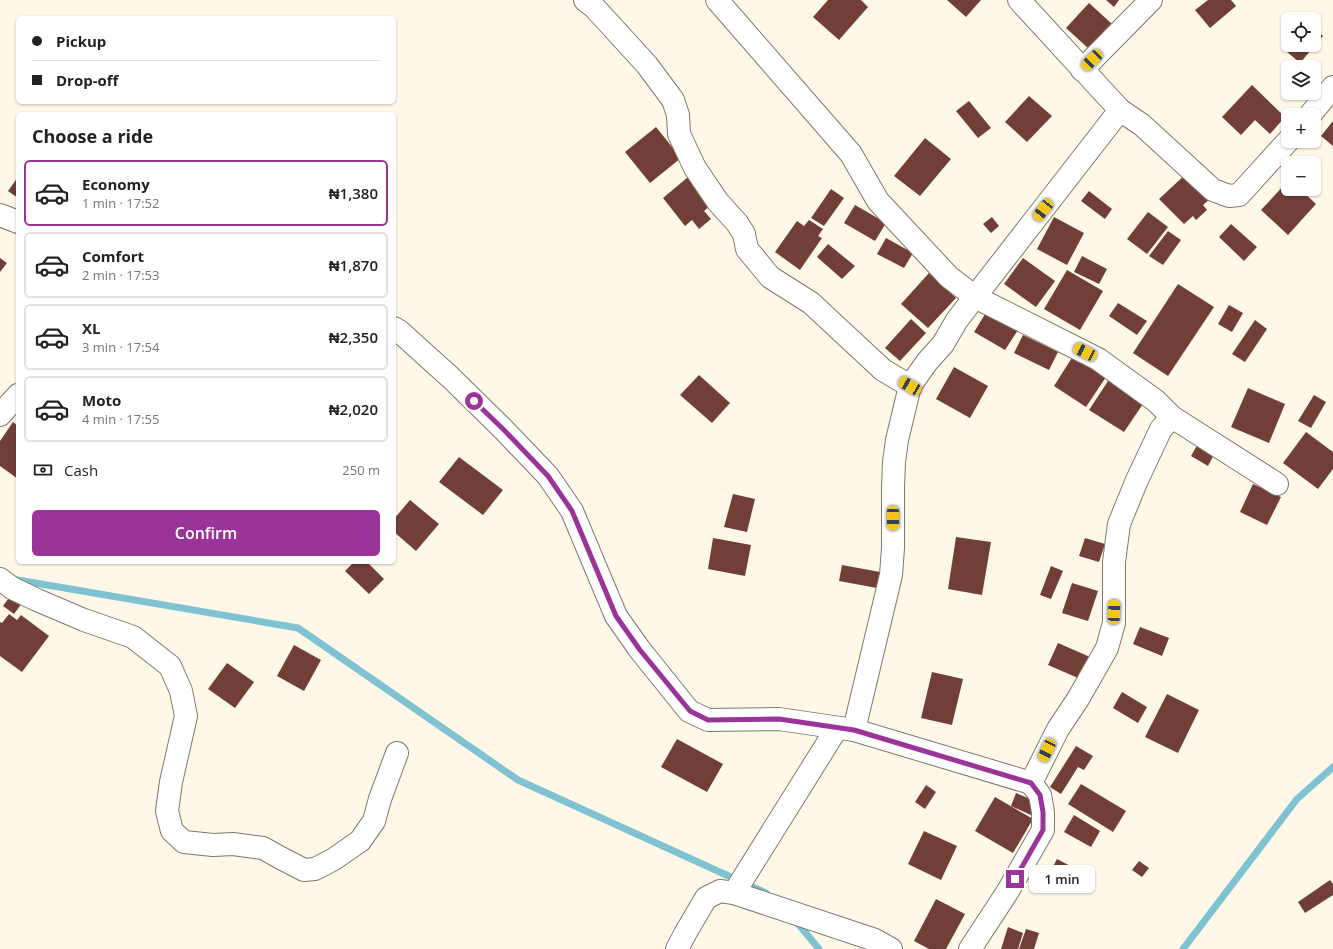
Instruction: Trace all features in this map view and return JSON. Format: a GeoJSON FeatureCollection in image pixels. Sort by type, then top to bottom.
{"type":"FeatureCollection","features":[{"type":"Feature","properties":{"kind":"street"},"geometry":{"type":"LineString","coordinates":[[585,0],[594,7],[648,65],[672,100],[678,115],[679,134],[695,168],[718,202],[737,223],[744,234],[747,249],[770,277],[812,303],[883,370],[910,386]]}},
{"type":"Feature","properties":{"kind":"street"},"geometry":{"type":"LineString","coordinates":[[717,0],[851,154],[883,207],[949,277],[975,297],[1098,359],[1156,401],[1172,417],[1277,484]]}},
{"type":"Feature","properties":{"kind":"street"},"geometry":{"type":"LineString","coordinates":[[1018,0],[1120,110],[1142,125],[1213,190],[1229,196],[1239,195],[1282,148]]}},
{"type":"Feature","properties":{"kind":"street"},"geometry":{"type":"LineString","coordinates":[[1082,70],[1152,0]]}},
{"type":"Feature","properties":{"kind":"street"},"geometry":{"type":"LineString","coordinates":[[1316,108],[1333,87]]}},
{"type":"Feature","properties":{"kind":"street"},"geometry":{"type":"LineString","coordinates":[[734,893],[845,729],[891,575],[893,548],[894,462],[897,440],[910,386],[927,362],[943,344],[957,320],[1120,110]]}},
{"type":"Feature","properties":{"kind":"street"},"geometry":{"type":"LineString","coordinates":[[0,215],[16,221]]}},
{"type":"Feature","properties":{"kind":"street"},"geometry":{"type":"LineString","coordinates":[[396,329],[455,382],[548,476],[572,511],[616,616],[640,650],[690,711],[708,720],[779,719],[845,729],[1031,783],[1040,795],[1043,812],[1043,830],[1008,891],[970,949]]}},
{"type":"Feature","properties":{"kind":"street"},"geometry":{"type":"LineString","coordinates":[[0,416],[16,397]]}},
{"type":"Feature","properties":{"kind":"street"},"geometry":{"type":"LineString","coordinates":[[1031,783],[1058,729],[1078,699],[1108,648],[1114,623],[1114,562],[1118,524],[1161,429],[1172,417]]}},
{"type":"Feature","properties":{"kind":"street"},"geometry":{"type":"LineString","coordinates":[[0,579],[12,588],[37,600],[84,620],[133,637],[170,666],[181,691],[186,716],[171,782],[167,811],[172,831],[184,842],[212,845],[233,844],[263,848],[304,870],[315,869],[334,859],[360,841],[374,820],[397,753]]}},
{"type":"Feature","properties":{"kind":"street"},"geometry":{"type":"LineString","coordinates":[[677,949],[706,898],[720,891],[734,893],[875,940],[891,949]]}},
{"type":"Feature","properties":{"kind":"building"},"geometry":{"type":"Polygon","coordinates":[[[828,0],[861,0],[868,7],[839,40],[813,17],[828,0]]]}},
{"type":"Feature","properties":{"kind":"building"},"geometry":{"type":"Polygon","coordinates":[[[947,0],[981,0],[966,17],[947,0]]]}},
{"type":"Feature","properties":{"kind":"building"},"geometry":{"type":"Polygon","coordinates":[[[1106,0],[1119,0],[1114,7],[1106,0]]]}},
{"type":"Feature","properties":{"kind":"building"},"geometry":{"type":"Polygon","coordinates":[[[1208,0],[1231,0],[1236,6],[1210,28],[1195,10],[1208,0]]]}},
{"type":"Feature","properties":{"kind":"building"},"geometry":{"type":"Polygon","coordinates":[[[1089,3],[1112,24],[1089,49],[1066,28],[1089,3]]]}},
{"type":"Feature","properties":{"kind":"building"},"geometry":{"type":"Polygon","coordinates":[[[1287,52],[1309,52],[1303,60],[1296,60],[1287,52]]]}},
{"type":"Feature","properties":{"kind":"building"},"geometry":{"type":"Polygon","coordinates":[[[1252,85],[1281,113],[1281,122],[1270,134],[1255,120],[1241,135],[1222,117],[1252,85]]]}},
{"type":"Feature","properties":{"kind":"building"},"geometry":{"type":"Polygon","coordinates":[[[1029,96],[1052,116],[1027,142],[1005,122],[1029,96]]]}},
{"type":"Feature","properties":{"kind":"building"},"geometry":{"type":"Polygon","coordinates":[[[969,101],[991,128],[978,138],[956,111],[969,101]]]}},
{"type":"Feature","properties":{"kind":"building"},"geometry":{"type":"Polygon","coordinates":[[[1333,121],[1333,146],[1321,136],[1333,121]]]}},
{"type":"Feature","properties":{"kind":"building"},"geometry":{"type":"Polygon","coordinates":[[[656,127],[681,158],[650,183],[625,152],[656,127]]]}},
{"type":"Feature","properties":{"kind":"building"},"geometry":{"type":"Polygon","coordinates":[[[925,138],[951,159],[920,196],[894,176],[925,138]]]}},
{"type":"Feature","properties":{"kind":"building"},"geometry":{"type":"Polygon","coordinates":[[[1187,173],[1211,198],[1203,205],[1207,210],[1196,220],[1193,216],[1184,224],[1159,199],[1187,173]]]}},
{"type":"Feature","properties":{"kind":"building"},"geometry":{"type":"Polygon","coordinates":[[[688,177],[711,205],[704,211],[711,219],[699,229],[692,220],[685,226],[663,198],[688,177]]]}},
{"type":"Feature","properties":{"kind":"building"},"geometry":{"type":"Polygon","coordinates":[[[16,180],[16,197],[8,191],[16,180]]]}},
{"type":"Feature","properties":{"kind":"building"},"geometry":{"type":"Polygon","coordinates":[[[831,189],[844,198],[824,226],[811,218],[831,189]]]}},
{"type":"Feature","properties":{"kind":"building"},"geometry":{"type":"Polygon","coordinates":[[[1281,189],[1281,196],[1307,196],[1316,204],[1288,235],[1261,210],[1281,189]]]}},
{"type":"Feature","properties":{"kind":"building"},"geometry":{"type":"Polygon","coordinates":[[[1089,191],[1112,209],[1105,219],[1081,201],[1089,191]]]}},
{"type":"Feature","properties":{"kind":"building"},"geometry":{"type":"Polygon","coordinates":[[[855,205],[886,223],[875,241],[844,223],[855,205]]]}},
{"type":"Feature","properties":{"kind":"building"},"geometry":{"type":"Polygon","coordinates":[[[1148,212],[1168,227],[1147,254],[1127,239],[1148,212]]]}},
{"type":"Feature","properties":{"kind":"building"},"geometry":{"type":"Polygon","coordinates":[[[992,217],[999,226],[991,233],[983,224],[992,217]]]}},
{"type":"Feature","properties":{"kind":"building"},"geometry":{"type":"Polygon","coordinates":[[[1054,217],[1084,233],[1067,265],[1037,249],[1054,217]]]}},
{"type":"Feature","properties":{"kind":"building"},"geometry":{"type":"Polygon","coordinates":[[[809,220],[823,229],[818,236],[822,238],[800,270],[775,252],[797,221],[804,226],[809,220]]]}},
{"type":"Feature","properties":{"kind":"building"},"geometry":{"type":"Polygon","coordinates":[[[1231,224],[1257,247],[1244,261],[1219,237],[1231,224]]]}},
{"type":"Feature","properties":{"kind":"building"},"geometry":{"type":"Polygon","coordinates":[[[1168,231],[1181,240],[1163,265],[1149,256],[1168,231]]]}},
{"type":"Feature","properties":{"kind":"building"},"geometry":{"type":"Polygon","coordinates":[[[886,238],[913,253],[904,268],[877,254],[886,238]]]}},
{"type":"Feature","properties":{"kind":"building"},"geometry":{"type":"Polygon","coordinates":[[[828,244],[855,266],[842,279],[817,257],[828,244]]]}},
{"type":"Feature","properties":{"kind":"building"},"geometry":{"type":"Polygon","coordinates":[[[1082,256],[1107,269],[1099,284],[1074,272],[1082,256]]]}},
{"type":"Feature","properties":{"kind":"building"},"geometry":{"type":"Polygon","coordinates":[[[0,258],[7,263],[0,272],[0,258]]]}},
{"type":"Feature","properties":{"kind":"building"},"geometry":{"type":"Polygon","coordinates":[[[1023,258],[1055,281],[1036,307],[1004,284],[1023,258]]]}},
{"type":"Feature","properties":{"kind":"building"},"geometry":{"type":"Polygon","coordinates":[[[1067,270],[1103,291],[1080,330],[1044,309],[1067,270]]]}},
{"type":"Feature","properties":{"kind":"building"},"geometry":{"type":"Polygon","coordinates":[[[929,273],[956,298],[928,328],[901,304],[929,273]]]}},
{"type":"Feature","properties":{"kind":"building"},"geometry":{"type":"Polygon","coordinates":[[[1178,284],[1214,307],[1168,376],[1133,353],[1178,284]]]}},
{"type":"Feature","properties":{"kind":"building"},"geometry":{"type":"Polygon","coordinates":[[[1118,303],[1147,321],[1137,335],[1109,316],[1118,303]]]}},
{"type":"Feature","properties":{"kind":"building"},"geometry":{"type":"Polygon","coordinates":[[[1229,305],[1243,313],[1232,332],[1218,324],[1229,305]]]}},
{"type":"Feature","properties":{"kind":"building"},"geometry":{"type":"Polygon","coordinates":[[[987,311],[1018,330],[1005,350],[974,332],[987,311]]]}},
{"type":"Feature","properties":{"kind":"building"},"geometry":{"type":"Polygon","coordinates":[[[911,319],[926,333],[900,361],[885,348],[911,319]]]}},
{"type":"Feature","properties":{"kind":"building"},"geometry":{"type":"Polygon","coordinates":[[[1255,320],[1267,329],[1245,362],[1232,354],[1255,320]]]}},
{"type":"Feature","properties":{"kind":"building"},"geometry":{"type":"Polygon","coordinates":[[[1023,335],[1058,352],[1049,370],[1014,353],[1023,335]]]}},
{"type":"Feature","properties":{"kind":"building"},"geometry":{"type":"Polygon","coordinates":[[[1073,356],[1106,377],[1086,407],[1054,386],[1073,356]]]}},
{"type":"Feature","properties":{"kind":"building"},"geometry":{"type":"Polygon","coordinates":[[[954,367],[988,386],[970,418],[936,399],[954,367]]]}},
{"type":"Feature","properties":{"kind":"building"},"geometry":{"type":"Polygon","coordinates":[[[699,375],[730,403],[712,423],[680,395],[699,375]]]}},
{"type":"Feature","properties":{"kind":"building"},"geometry":{"type":"Polygon","coordinates":[[[1112,375],[1147,398],[1124,432],[1089,410],[1112,375]]]}},
{"type":"Feature","properties":{"kind":"building"},"geometry":{"type":"Polygon","coordinates":[[[1248,388],[1285,404],[1269,443],[1231,427],[1248,388]]]}},
{"type":"Feature","properties":{"kind":"building"},"geometry":{"type":"Polygon","coordinates":[[[1314,395],[1326,402],[1311,428],[1298,421],[1314,395]]]}},
{"type":"Feature","properties":{"kind":"building"},"geometry":{"type":"Polygon","coordinates":[[[13,422],[16,424],[16,478],[0,466],[0,441],[13,422]]]}},
{"type":"Feature","properties":{"kind":"building"},"geometry":{"type":"Polygon","coordinates":[[[1306,432],[1333,452],[1333,469],[1318,489],[1283,463],[1306,432]]]}},
{"type":"Feature","properties":{"kind":"building"},"geometry":{"type":"Polygon","coordinates":[[[1200,440],[1217,449],[1208,466],[1191,456],[1200,440]]]}},
{"type":"Feature","properties":{"kind":"building"},"geometry":{"type":"Polygon","coordinates":[[[459,457],[503,490],[483,515],[439,482],[459,457]]]}},
{"type":"Feature","properties":{"kind":"building"},"geometry":{"type":"Polygon","coordinates":[[[1253,484],[1281,497],[1267,525],[1240,512],[1253,484]]]}},
{"type":"Feature","properties":{"kind":"building"},"geometry":{"type":"Polygon","coordinates":[[[733,494],[755,499],[747,532],[724,527],[733,494]]]}},
{"type":"Feature","properties":{"kind":"building"},"geometry":{"type":"Polygon","coordinates":[[[410,500],[439,524],[416,551],[396,534],[396,517],[410,500]]]}},
{"type":"Feature","properties":{"kind":"building"},"geometry":{"type":"Polygon","coordinates":[[[956,537],[991,542],[982,595],[948,589],[956,537]]]}},
{"type":"Feature","properties":{"kind":"building"},"geometry":{"type":"Polygon","coordinates":[[[713,538],[751,545],[745,576],[708,569],[713,538]]]}},
{"type":"Feature","properties":{"kind":"building"},"geometry":{"type":"Polygon","coordinates":[[[1085,538],[1105,544],[1099,562],[1079,556],[1085,538]]]}},
{"type":"Feature","properties":{"kind":"building"},"geometry":{"type":"Polygon","coordinates":[[[352,564],[369,564],[384,579],[369,594],[345,571],[352,564]]]}},
{"type":"Feature","properties":{"kind":"building"},"geometry":{"type":"Polygon","coordinates":[[[842,565],[880,572],[877,588],[839,581],[842,565]]]}},
{"type":"Feature","properties":{"kind":"building"},"geometry":{"type":"Polygon","coordinates":[[[1051,566],[1063,571],[1051,599],[1040,595],[1051,566]]]}},
{"type":"Feature","properties":{"kind":"building"},"geometry":{"type":"Polygon","coordinates":[[[1072,583],[1098,591],[1088,621],[1062,613],[1072,583]]]}},
{"type":"Feature","properties":{"kind":"building"},"geometry":{"type":"Polygon","coordinates":[[[11,595],[22,603],[14,614],[3,606],[11,595]]]}},
{"type":"Feature","properties":{"kind":"building"},"geometry":{"type":"Polygon","coordinates":[[[9,614],[17,620],[21,615],[49,636],[22,672],[0,656],[0,622],[2,623],[9,614]]]}},
{"type":"Feature","properties":{"kind":"building"},"geometry":{"type":"Polygon","coordinates":[[[1140,627],[1169,638],[1162,656],[1133,644],[1140,627]]]}},
{"type":"Feature","properties":{"kind":"building"},"geometry":{"type":"Polygon","coordinates":[[[1058,643],[1097,660],[1085,681],[1048,665],[1058,643]]]}},
{"type":"Feature","properties":{"kind":"building"},"geometry":{"type":"Polygon","coordinates":[[[294,645],[321,660],[304,691],[277,676],[294,645]]]}},
{"type":"Feature","properties":{"kind":"building"},"geometry":{"type":"Polygon","coordinates":[[[227,663],[254,682],[235,708],[208,689],[227,663]]]}},
{"type":"Feature","properties":{"kind":"building"},"geometry":{"type":"Polygon","coordinates":[[[932,672],[963,679],[952,725],[921,718],[932,672]]]}},
{"type":"Feature","properties":{"kind":"building"},"geometry":{"type":"Polygon","coordinates":[[[1122,692],[1147,707],[1138,723],[1113,708],[1122,692]]]}},
{"type":"Feature","properties":{"kind":"building"},"geometry":{"type":"Polygon","coordinates":[[[1167,694],[1199,710],[1178,753],[1145,737],[1167,694]]]}},
{"type":"Feature","properties":{"kind":"building"},"geometry":{"type":"Polygon","coordinates":[[[677,739],[723,764],[707,792],[661,767],[677,739]]]}},
{"type":"Feature","properties":{"kind":"building"},"geometry":{"type":"Polygon","coordinates":[[[1076,746],[1093,756],[1084,770],[1078,767],[1061,794],[1050,787],[1076,746]]]}},
{"type":"Feature","properties":{"kind":"building"},"geometry":{"type":"Polygon","coordinates":[[[1081,784],[1126,811],[1113,832],[1068,804],[1081,784]]]}},
{"type":"Feature","properties":{"kind":"building"},"geometry":{"type":"Polygon","coordinates":[[[926,785],[936,792],[925,809],[915,802],[926,785]]]}},
{"type":"Feature","properties":{"kind":"building"},"geometry":{"type":"Polygon","coordinates":[[[1016,793],[1037,802],[1031,815],[1011,806],[1016,793]]]}},
{"type":"Feature","properties":{"kind":"building"},"geometry":{"type":"Polygon","coordinates":[[[995,797],[1033,819],[1013,853],[975,831],[995,797]]]}},
{"type":"Feature","properties":{"kind":"building"},"geometry":{"type":"Polygon","coordinates":[[[1074,815],[1100,831],[1091,847],[1064,832],[1074,815]]]}},
{"type":"Feature","properties":{"kind":"building"},"geometry":{"type":"Polygon","coordinates":[[[924,831],[957,846],[941,880],[908,864],[924,831]]]}},
{"type":"Feature","properties":{"kind":"building"},"geometry":{"type":"Polygon","coordinates":[[[1057,859],[1078,870],[1071,883],[1050,872],[1057,859]]]}},
{"type":"Feature","properties":{"kind":"building"},"geometry":{"type":"Polygon","coordinates":[[[1139,861],[1149,868],[1142,877],[1132,870],[1139,861]]]}},
{"type":"Feature","properties":{"kind":"building"},"geometry":{"type":"Polygon","coordinates":[[[1330,880],[1333,884],[1333,895],[1305,913],[1298,902],[1330,880]]]}},
{"type":"Feature","properties":{"kind":"building"},"geometry":{"type":"Polygon","coordinates":[[[936,899],[965,914],[946,949],[929,949],[914,941],[936,899]]]}},
{"type":"Feature","properties":{"kind":"building"},"geometry":{"type":"Polygon","coordinates":[[[1008,927],[1023,933],[1018,949],[1001,949],[1008,927]]]}},
{"type":"Feature","properties":{"kind":"building"},"geometry":{"type":"Polygon","coordinates":[[[1026,929],[1039,933],[1034,949],[1019,949],[1026,929]]]}},
{"type":"Feature","properties":{"kind":"waterway"},"geometry":{"type":"LineString","coordinates":[[12,579],[298,628],[518,780],[766,893]]}},
{"type":"Feature","properties":{"kind":"waterway"},"geometry":{"type":"LineString","coordinates":[[1183,949],[1297,799],[1333,767]]}},
{"type":"Feature","properties":{"kind":"waterway"},"geometry":{"type":"LineString","coordinates":[[795,920],[819,949]]}},
{"type":"Feature","properties":{"kind":"route"},"geometry":{"type":"LineString","coordinates":[[474,401],[548,476],[572,511],[616,616],[640,650],[690,711],[708,720],[779,719],[854,730],[1031,783],[1040,795],[1043,812],[1043,830],[1015,879]]}}]}
